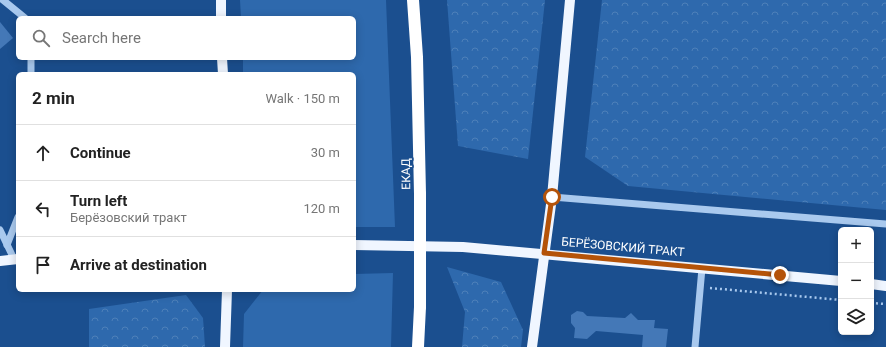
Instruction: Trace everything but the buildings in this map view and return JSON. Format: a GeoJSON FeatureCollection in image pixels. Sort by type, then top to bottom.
{"type":"FeatureCollection","features":[{"type":"Feature","properties":{"kind":"highway","name":"ЕКАД"},"geometry":{"type":"LineString","coordinates":[[413,0],[417,57],[420,194],[420,307],[418,347]]}},
{"type":"Feature","properties":{"kind":"main road"},"geometry":{"type":"LineString","coordinates":[[221,0],[221,16]]}},
{"type":"Feature","properties":{"kind":"main road"},"geometry":{"type":"LineString","coordinates":[[532,347],[552,197],[570,0]]}},
{"type":"Feature","properties":{"kind":"main road"},"geometry":{"type":"LineString","coordinates":[[222,60],[223,72]]}},
{"type":"Feature","properties":{"kind":"main road","name":"БЕРЁЗОВСКИЙ ТРАКТ"},"geometry":{"type":"LineString","coordinates":[[356,245],[463,247],[544,253],[838,281]]}},
{"type":"Feature","properties":{"kind":"main road"},"geometry":{"type":"LineString","coordinates":[[0,261],[16,259]]}},
{"type":"Feature","properties":{"kind":"main road"},"geometry":{"type":"LineString","coordinates":[[874,284],[886,286]]}},
{"type":"Feature","properties":{"kind":"main road"},"geometry":{"type":"LineString","coordinates":[[225,347],[227,292]]}},
{"type":"Feature","properties":{"kind":"lane"},"geometry":{"type":"LineString","coordinates":[[3,0],[23,16]]}},
{"type":"Feature","properties":{"kind":"lane"},"geometry":{"type":"LineString","coordinates":[[31,60],[31,72]]}},
{"type":"Feature","properties":{"kind":"lane"},"geometry":{"type":"LineString","coordinates":[[552,197],[886,224]]}},
{"type":"Feature","properties":{"kind":"lane"},"geometry":{"type":"LineString","coordinates":[[7,245],[16,222]]}},
{"type":"Feature","properties":{"kind":"lane"},"geometry":{"type":"LineString","coordinates":[[0,230],[16,259]]}},
{"type":"Feature","properties":{"kind":"lane"},"geometry":{"type":"LineString","coordinates":[[695,347],[702,268]]}},
{"type":"Feature","properties":{"kind":"path"},"geometry":{"type":"LineString","coordinates":[[700,287],[838,300]]}},
{"type":"Feature","properties":{"kind":"path"},"geometry":{"type":"LineString","coordinates":[[874,303],[886,304]]}},
{"type":"Feature","properties":{"kind":"green space"},"geometry":{"type":"Polygon","coordinates":[[[240,0],[386,0],[395,227],[356,227],[356,72],[243,72],[243,60],[356,60],[356,16],[241,16],[240,0]]]}},
{"type":"Feature","properties":{"kind":"green space"},"geometry":{"type":"Polygon","coordinates":[[[447,0],[545,0],[528,159],[458,146],[447,0]]]}},
{"type":"Feature","properties":{"kind":"green space"},"geometry":{"type":"Polygon","coordinates":[[[602,0],[886,0],[886,210],[628,186],[585,157],[602,0]]]}},
{"type":"Feature","properties":{"kind":"green space"},"geometry":{"type":"Polygon","coordinates":[[[447,267],[501,282],[523,330],[521,347],[462,347],[465,312],[447,267]]]}},
{"type":"Feature","properties":{"kind":"green space"},"geometry":{"type":"Polygon","coordinates":[[[393,273],[391,347],[243,347],[244,314],[261,292],[356,292],[356,274],[393,273]]]}},
{"type":"Feature","properties":{"kind":"green space"},"geometry":{"type":"Polygon","coordinates":[[[186,295],[203,318],[205,347],[89,347],[89,309],[186,295]]]}},
{"type":"Feature","properties":{"kind":"route"},"geometry":{"type":"LineString","coordinates":[[552,197],[544,253],[780,275]]}}]}
